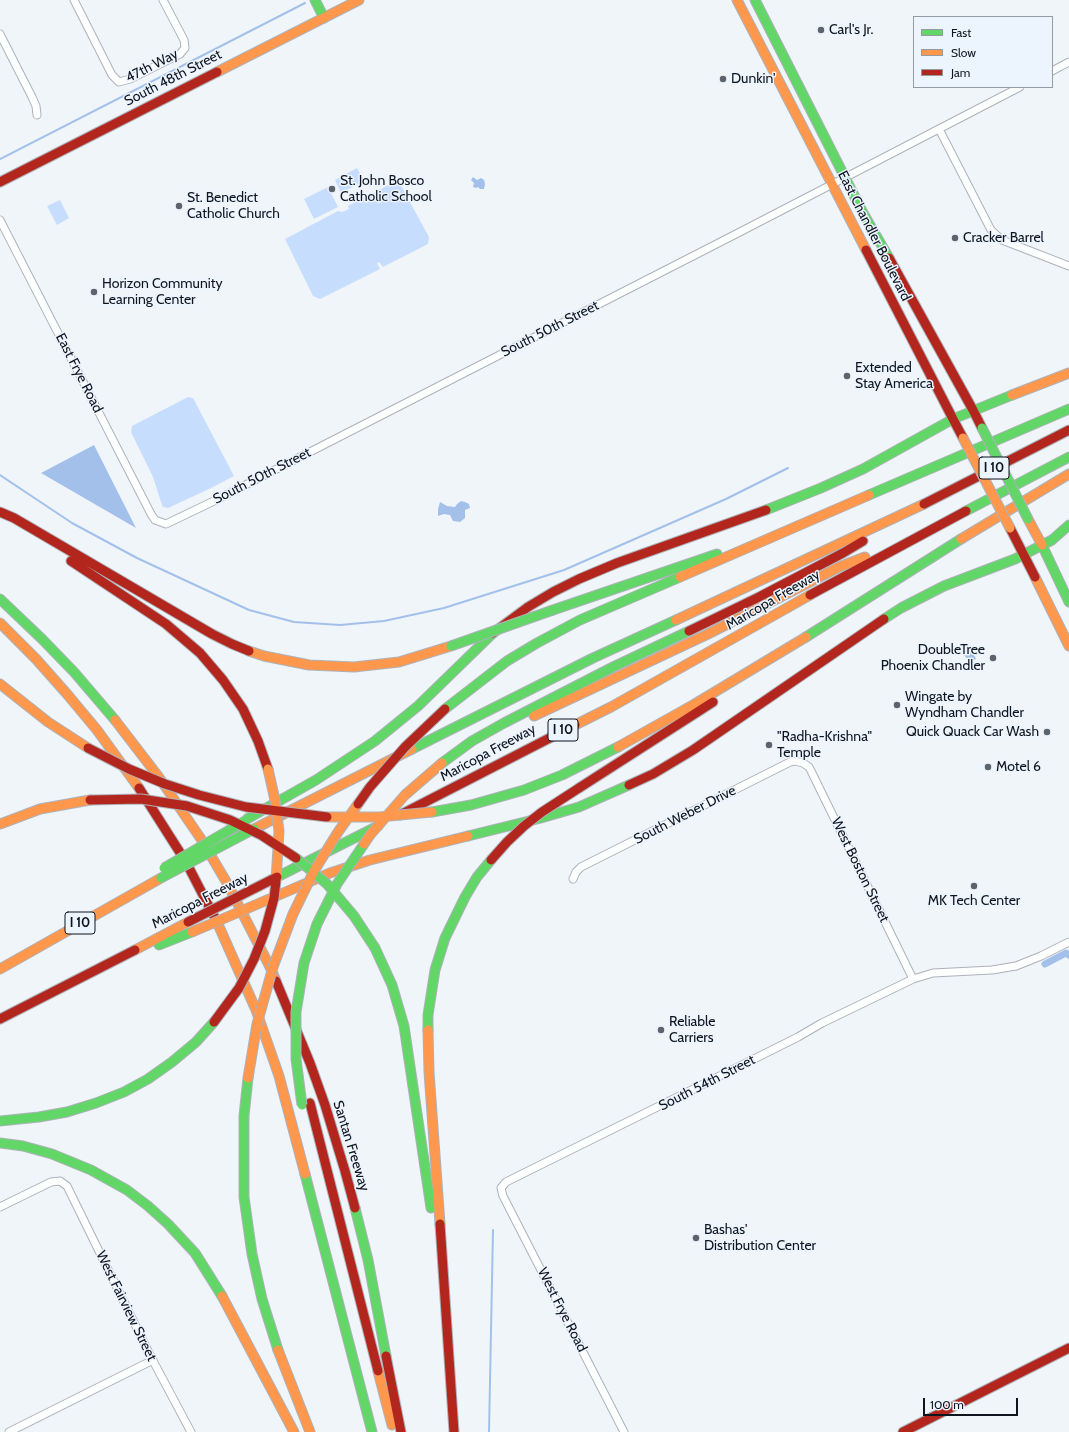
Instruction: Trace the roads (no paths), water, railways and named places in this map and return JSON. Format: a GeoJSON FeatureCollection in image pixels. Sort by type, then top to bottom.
{"type":"FeatureCollection","features":[{"type":"Feature","properties":{"kind":"main road"},"geometry":{"type":"LineString","coordinates":[[315,0],[324,18]]}},
{"type":"Feature","properties":{"kind":"main road","name":"South 48th Street"},"geometry":{"type":"LineString","coordinates":[[0,182],[359,0]]}},
{"type":"Feature","properties":{"kind":"main road","name":"East Chandler Boulevard"},"geometry":{"type":"LineString","coordinates":[[737,0],[988,485],[1069,646]]}},
{"type":"Feature","properties":{"kind":"main road","name":"East Chandler Boulevard"},"geometry":{"type":"LineString","coordinates":[[756,0],[863,213],[908,291],[973,410],[1042,545],[1069,602]]}},
{"type":"Feature","properties":{"kind":"main road"},"geometry":{"type":"LineString","coordinates":[[160,874],[247,819],[316,780],[375,741],[418,706],[496,632],[522,612],[553,592],[617,563],[778,506],[821,488],[883,458],[973,410],[1069,373]]}},
{"type":"Feature","properties":{"kind":"main road"},"geometry":{"type":"LineString","coordinates":[[310,1432],[273,1338],[262,1299],[252,1254],[244,1198],[244,1116],[248,1078],[257,1024],[273,967],[293,914],[314,871],[338,832],[374,781],[405,747],[445,709],[475,684],[507,661],[557,632],[777,534],[1069,409]]}},
{"type":"Feature","properties":{"kind":"main road","name":"Maricopa Freeway"},"geometry":{"type":"LineString","coordinates":[[0,969],[102,911],[160,874],[254,829],[593,658],[807,560],[918,507],[1069,430]]}},
{"type":"Feature","properties":{"kind":"main road","name":"Maricopa Freeway"},"geometry":{"type":"LineString","coordinates":[[0,1019],[611,707],[911,540],[1069,458]]}},
{"type":"Feature","properties":{"kind":"main road"},"geometry":{"type":"LineString","coordinates":[[0,684],[48,722],[88,748],[165,784],[205,797],[246,807],[290,814],[337,818],[386,817],[432,812],[510,794],[537,785],[576,769],[621,746],[821,628],[958,541],[1069,474]]}},
{"type":"Feature","properties":{"kind":"main road"},"geometry":{"type":"LineString","coordinates":[[394,1432],[296,1069],[295,1032],[298,993],[304,963],[313,934],[328,901],[343,874],[366,840],[387,814],[414,787],[442,763],[472,741],[504,722],[639,654],[741,606],[843,553],[918,507]]}},
{"type":"Feature","properties":{"kind":"main road"},"geometry":{"type":"LineString","coordinates":[[0,512],[14,518],[212,634],[232,644],[264,656],[309,665],[354,667],[399,662],[421,656],[777,534]]}},
{"type":"Feature","properties":{"kind":"main road"},"geometry":{"type":"LineString","coordinates":[[0,516],[138,604],[174,630],[192,645],[220,676],[240,704],[258,741],[268,769],[275,800],[279,830],[278,864],[274,898],[265,931],[254,960],[239,988],[214,1022],[196,1042],[148,1079],[124,1092],[67,1112],[0,1122]]}},
{"type":"Feature","properties":{"kind":"main road"},"geometry":{"type":"LineString","coordinates":[[95,971],[192,932],[330,873],[389,854],[541,818],[579,807],[621,789],[653,774],[693,750],[901,608],[939,589],[1042,545],[1052,540],[1069,525]]}},
{"type":"Feature","properties":{"kind":"main road"},"geometry":{"type":"LineString","coordinates":[[386,1432],[306,1104],[303,1058],[304,1008],[312,963],[324,927],[344,886],[369,849],[398,813],[421,790],[447,768],[480,745],[518,724],[708,634],[839,567],[911,540]]}},
{"type":"Feature","properties":{"kind":"main road","name":"Santan Freeway"},"geometry":{"type":"LineString","coordinates":[[0,599],[58,655],[119,724],[174,799],[201,839],[228,883],[260,946],[289,1010],[318,1084],[350,1186],[366,1253],[401,1432]]}},
{"type":"Feature","properties":{"kind":"main road"},"geometry":{"type":"LineString","coordinates":[[0,623],[62,688],[111,748],[151,805],[198,884],[238,967],[262,1024],[279,1076],[372,1432]]}},
{"type":"Feature","properties":{"kind":"main road"},"geometry":{"type":"LineString","coordinates":[[454,1432],[428,1061],[427,1027],[429,1004],[438,959],[450,927],[468,892],[491,860],[524,826],[551,806],[785,656],[821,628]]}},
{"type":"Feature","properties":{"kind":"main road"},"geometry":{"type":"LineString","coordinates":[[0,824],[40,809],[110,798],[141,799],[187,806],[230,820],[261,835],[293,855],[326,884],[354,916],[375,948],[392,985],[404,1026],[434,1234],[443,1278]]}},
{"type":"Feature","properties":{"kind":"main road"},"geometry":{"type":"LineString","coordinates":[[0,1143],[23,1146],[52,1154],[91,1170],[116,1183],[132,1194],[168,1224],[195,1253],[214,1281],[294,1432]]}},
{"type":"Feature","properties":{"kind":"main road"},"geometry":{"type":"LineString","coordinates":[[903,1432],[1069,1348]]}},
{"type":"Feature","properties":{"kind":"street","name":"47th Way"},"geometry":{"type":"LineString","coordinates":[[74,0],[112,75],[119,82],[130,79],[180,54],[185,48],[184,40],[163,0]]}},
{"type":"Feature","properties":{"kind":"street"},"geometry":{"type":"LineString","coordinates":[[0,34],[32,97],[36,106],[37,115]]}},
{"type":"Feature","properties":{"kind":"street"},"geometry":{"type":"LineString","coordinates":[[1053,70],[1069,62]]}},
{"type":"Feature","properties":{"kind":"street","name":"South 50th Street"},"geometry":{"type":"LineString","coordinates":[[160,523],[166,524],[172,522],[210,503],[832,185],[1018,88]]}},
{"type":"Feature","properties":{"kind":"street"},"geometry":{"type":"LineString","coordinates":[[939,129],[991,230],[1002,240],[1069,266]]}},
{"type":"Feature","properties":{"kind":"street","name":"East Frye Road"},"geometry":{"type":"LineString","coordinates":[[0,220],[151,514],[155,520],[160,523]]}},
{"type":"Feature","properties":{"kind":"street","name":"South Weber Drive"},"geometry":{"type":"LineString","coordinates":[[573,879],[576,872],[581,867],[790,762],[795,761],[803,763]]}},
{"type":"Feature","properties":{"kind":"street","name":"West Boston Street"},"geometry":{"type":"LineString","coordinates":[[803,763],[809,767],[913,979]]}},
{"type":"Feature","properties":{"kind":"street","name":"South 54th Street"},"geometry":{"type":"LineString","coordinates":[[502,1188],[506,1182],[798,1037],[822,1023],[913,979],[933,973],[992,970],[1016,966],[1041,956],[1069,942]]}},
{"type":"Feature","properties":{"kind":"street","name":"West Fairview Street"},"geometry":{"type":"LineString","coordinates":[[0,1207],[51,1182],[60,1181],[67,1186],[153,1360],[191,1432]]}},
{"type":"Feature","properties":{"kind":"street","name":"West Frye Road"},"geometry":{"type":"LineString","coordinates":[[502,1188],[507,1203],[624,1432]]}},
{"type":"Feature","properties":{"kind":"street"},"geometry":{"type":"LineString","coordinates":[[9,1432],[153,1360]]}},
{"type":"Feature","properties":{"kind":"waterway"},"geometry":{"type":"LineString","coordinates":[[0,159],[305,3]]}},
{"type":"Feature","properties":{"kind":"waterway"},"geometry":{"type":"LineString","coordinates":[[0,475],[72,523],[137,558],[249,610],[294,622],[340,625],[384,621],[444,608],[564,570],[726,499],[788,468]]}},
{"type":"Feature","properties":{"kind":"waterway"},"geometry":{"type":"LineString","coordinates":[[1045,964],[1066,953],[1069,955]]}},
{"type":"Feature","properties":{"kind":"waterway"},"geometry":{"type":"LineString","coordinates":[[489,1432],[493,1230]]}},
{"type":"Feature","properties":{"kind":"place","name":"Carl's Jr."},"geometry":{"type":"Point","coordinates":[821,30]}},
{"type":"Feature","properties":{"kind":"place","name":"Dunkin'"},"geometry":{"type":"Point","coordinates":[723,79]}},
{"type":"Feature","properties":{"kind":"place","name":"St. John Bosco Catholic School"},"geometry":{"type":"Point","coordinates":[332,189]}},
{"type":"Feature","properties":{"kind":"place","name":"St. Benedict Catholic Church"},"geometry":{"type":"Point","coordinates":[179,206]}},
{"type":"Feature","properties":{"kind":"place","name":"Cracker Barrel"},"geometry":{"type":"Point","coordinates":[955,238]}},
{"type":"Feature","properties":{"kind":"place","name":"Horizon Community Learning Center"},"geometry":{"type":"Point","coordinates":[94,292]}},
{"type":"Feature","properties":{"kind":"place","name":"Extended Stay America"},"geometry":{"type":"Point","coordinates":[847,376]}},
{"type":"Feature","properties":{"kind":"place","name":"DoubleTree Phoenix Chandler"},"geometry":{"type":"Point","coordinates":[993,658]}},
{"type":"Feature","properties":{"kind":"place","name":"Wingate by Wyndham Chandler"},"geometry":{"type":"Point","coordinates":[897,705]}},
{"type":"Feature","properties":{"kind":"place","name":"Quick Quack Car Wash"},"geometry":{"type":"Point","coordinates":[1047,732]}},
{"type":"Feature","properties":{"kind":"place","name":"\"Radha-Krishna\" Temple"},"geometry":{"type":"Point","coordinates":[769,745]}},
{"type":"Feature","properties":{"kind":"place","name":"Motel 6"},"geometry":{"type":"Point","coordinates":[988,767]}},
{"type":"Feature","properties":{"kind":"place","name":"MK Tech Center"},"geometry":{"type":"Point","coordinates":[974,886]}},
{"type":"Feature","properties":{"kind":"place","name":"Reliable Carriers"},"geometry":{"type":"Point","coordinates":[661,1030]}},
{"type":"Feature","properties":{"kind":"place","name":"Bashas' Distribution Center"},"geometry":{"type":"Point","coordinates":[696,1238]}}]}
